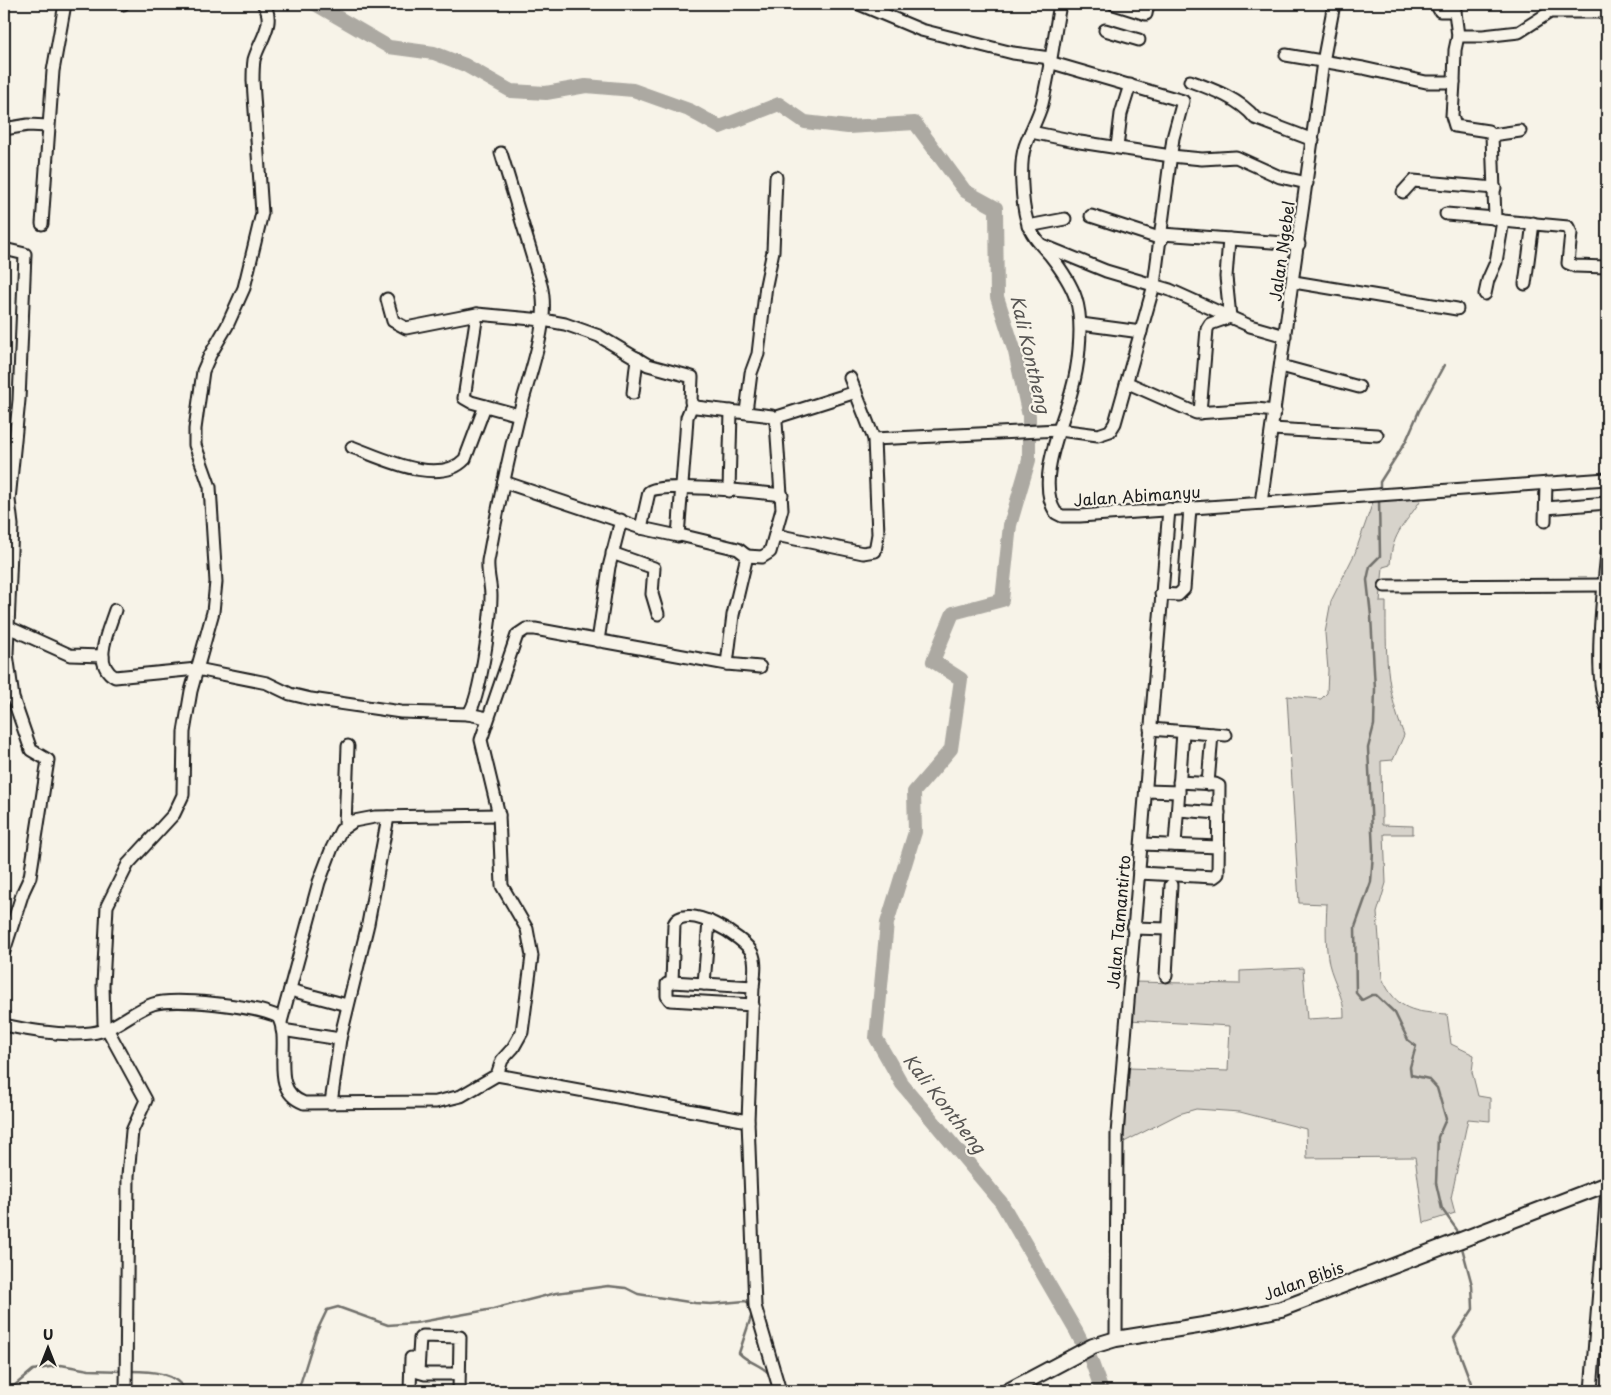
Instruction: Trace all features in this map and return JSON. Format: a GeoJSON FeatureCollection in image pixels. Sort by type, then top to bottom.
{"type":"FeatureCollection","features":[{"type":"Feature","properties":{"kind":"main road","name":"Jalan Bibis"},"geometry":{"type":"LineString","coordinates":[[1008,1391],[1083,1351],[1116,1339],[1216,1323],[1281,1309],[1607,1184]]}},
{"type":"Feature","properties":{"kind":"street"},"geometry":{"type":"LineString","coordinates":[[42,224],[54,64],[65,4]]}},
{"type":"Feature","properties":{"kind":"street"},"geometry":{"type":"LineString","coordinates":[[126,1380],[130,1152],[132,1131],[146,1100],[107,1029],[103,1016],[107,906],[128,864],[174,814],[183,795],[184,732],[197,669],[213,612],[216,582],[210,487],[194,445],[194,429],[203,371],[227,326],[244,288],[262,213],[252,81],[254,61],[269,22],[267,10],[263,4]]}},
{"type":"Feature","properties":{"kind":"street"},"geometry":{"type":"LineString","coordinates":[[861,4],[921,30],[1049,60],[1183,100],[1173,138],[1162,237],[1154,284],[1128,383],[1115,423],[1110,431],[1098,436],[1059,430],[874,439]]}},
{"type":"Feature","properties":{"kind":"street","name":"Jalan Abimanyu"},"geometry":{"type":"LineString","coordinates":[[1060,4],[1041,106],[1024,148],[1023,160],[1024,207],[1028,226],[1040,245],[1072,285],[1079,305],[1081,324],[1075,378],[1053,449],[1049,486],[1053,508],[1058,515],[1080,516],[1607,479]]}},
{"type":"Feature","properties":{"kind":"street"},"geometry":{"type":"LineString","coordinates":[[1114,4],[1146,13]]}},
{"type":"Feature","properties":{"kind":"street","name":"Jalan Ngebel"},"geometry":{"type":"LineString","coordinates":[[1261,503],[1314,140],[1323,62],[1334,4]]}},
{"type":"Feature","properties":{"kind":"street"},"geometry":{"type":"LineString","coordinates":[[1436,4],[1440,11],[1454,7],[1458,36],[1455,50],[1452,121],[1455,126],[1488,131],[1492,135],[1499,219],[1496,262],[1488,280],[1485,294]]}},
{"type":"Feature","properties":{"kind":"street"},"geometry":{"type":"LineString","coordinates":[[1458,36],[1483,36],[1518,32],[1550,12],[1607,12]]}},
{"type":"Feature","properties":{"kind":"street"},"geometry":{"type":"LineString","coordinates":[[1106,30],[1140,40]]}},
{"type":"Feature","properties":{"kind":"street"},"geometry":{"type":"LineString","coordinates":[[1013,53],[1036,63],[1046,76]]}},
{"type":"Feature","properties":{"kind":"street"},"geometry":{"type":"LineString","coordinates":[[1286,55],[1426,82],[1454,82]]}},
{"type":"Feature","properties":{"kind":"street"},"geometry":{"type":"LineString","coordinates":[[1190,81],[1211,88],[1233,100],[1250,112],[1254,118],[1314,140]]}},
{"type":"Feature","properties":{"kind":"street"},"geometry":{"type":"LineString","coordinates":[[1117,147],[1121,114],[1130,85]]}},
{"type":"Feature","properties":{"kind":"street"},"geometry":{"type":"LineString","coordinates":[[4,129],[28,125],[48,126]]}},
{"type":"Feature","properties":{"kind":"street"},"geometry":{"type":"LineString","coordinates":[[1492,135],[1520,131]]}},
{"type":"Feature","properties":{"kind":"street"},"geometry":{"type":"LineString","coordinates":[[1031,132],[1171,156],[1202,159],[1236,157],[1280,176],[1307,183]]}},
{"type":"Feature","properties":{"kind":"street"},"geometry":{"type":"LineString","coordinates":[[468,714],[477,694],[484,654],[491,595],[487,569],[519,415],[543,320],[543,293],[501,153]]}},
{"type":"Feature","properties":{"kind":"street"},"geometry":{"type":"LineString","coordinates":[[746,412],[751,373],[758,354],[766,285],[773,251],[776,177]]}},
{"type":"Feature","properties":{"kind":"street"},"geometry":{"type":"LineString","coordinates":[[1403,192],[1413,181],[1495,188]]}},
{"type":"Feature","properties":{"kind":"street"},"geometry":{"type":"LineString","coordinates":[[1446,214],[1533,223],[1570,229],[1569,264],[1607,267]]}},
{"type":"Feature","properties":{"kind":"street"},"geometry":{"type":"LineString","coordinates":[[1091,216],[1162,237],[1299,244]]}},
{"type":"Feature","properties":{"kind":"street"},"geometry":{"type":"LineString","coordinates":[[1028,226],[1065,219]]}},
{"type":"Feature","properties":{"kind":"street"},"geometry":{"type":"LineString","coordinates":[[1525,284],[1533,223]]}},
{"type":"Feature","properties":{"kind":"street"},"geometry":{"type":"LineString","coordinates":[[1229,240],[1226,278],[1230,317]]}},
{"type":"Feature","properties":{"kind":"street"},"geometry":{"type":"LineString","coordinates":[[1040,245],[1106,271],[1154,284],[1260,330],[1285,336]]}},
{"type":"Feature","properties":{"kind":"street"},"geometry":{"type":"LineString","coordinates":[[4,249],[25,254],[19,400],[9,500],[12,525],[6,642],[9,678],[31,750],[48,760],[30,877],[23,892],[4,951]]}},
{"type":"Feature","properties":{"kind":"street"},"geometry":{"type":"LineString","coordinates":[[1294,282],[1457,309]]}},
{"type":"Feature","properties":{"kind":"street"},"geometry":{"type":"LineString","coordinates":[[387,299],[393,321],[406,328],[477,314],[543,320],[565,324],[609,340],[656,368],[692,377],[692,405],[688,417],[680,535]]}},
{"type":"Feature","properties":{"kind":"street"},"geometry":{"type":"LineString","coordinates":[[477,314],[464,396],[468,401],[519,415]]}},
{"type":"Feature","properties":{"kind":"street"},"geometry":{"type":"LineString","coordinates":[[1200,413],[1207,328],[1210,324],[1230,317]]}},
{"type":"Feature","properties":{"kind":"street"},"geometry":{"type":"LineString","coordinates":[[1081,324],[1140,332]]}},
{"type":"Feature","properties":{"kind":"street"},"geometry":{"type":"LineString","coordinates":[[633,393],[637,358]]}},
{"type":"Feature","properties":{"kind":"street"},"geometry":{"type":"LineString","coordinates":[[1281,366],[1359,387]]}},
{"type":"Feature","properties":{"kind":"street"},"geometry":{"type":"LineString","coordinates":[[776,535],[862,553],[875,551],[878,534],[874,439],[850,378]]}},
{"type":"Feature","properties":{"kind":"street"},"geometry":{"type":"LineString","coordinates":[[1128,383],[1192,412],[1256,409],[1275,411]]}},
{"type":"Feature","properties":{"kind":"street"},"geometry":{"type":"LineString","coordinates":[[774,418],[856,392]]}},
{"type":"Feature","properties":{"kind":"street"},"geometry":{"type":"LineString","coordinates":[[504,482],[641,528],[738,549],[747,556],[762,557],[768,555],[772,549],[782,514],[782,494],[774,418],[769,414],[692,405]]}},
{"type":"Feature","properties":{"kind":"street"},"geometry":{"type":"LineString","coordinates":[[352,447],[419,470],[447,470],[460,464],[465,459],[485,406]]}},
{"type":"Feature","properties":{"kind":"street"},"geometry":{"type":"LineString","coordinates":[[729,491],[732,411]]}},
{"type":"Feature","properties":{"kind":"street"},"geometry":{"type":"LineString","coordinates":[[1272,429],[1377,435]]}},
{"type":"Feature","properties":{"kind":"street"},"geometry":{"type":"LineString","coordinates":[[1545,521],[1546,483]]}},
{"type":"Feature","properties":{"kind":"street"},"geometry":{"type":"LineString","coordinates":[[641,528],[651,490],[682,487],[782,494]]}},
{"type":"Feature","properties":{"kind":"street"},"geometry":{"type":"LineString","coordinates":[[1546,508],[1607,503]]}},
{"type":"Feature","properties":{"kind":"street"},"geometry":{"type":"LineString","coordinates":[[1161,594],[1178,595],[1184,589],[1190,508]]}},
{"type":"Feature","properties":{"kind":"street","name":"Jalan Tamantirto"},"geometry":{"type":"LineString","coordinates":[[1116,1339],[1117,1134],[1169,509]]}},
{"type":"Feature","properties":{"kind":"street"},"geometry":{"type":"LineString","coordinates":[[598,641],[612,553],[620,520]]}},
{"type":"Feature","properties":{"kind":"street"},"geometry":{"type":"LineString","coordinates":[[1607,552],[1604,585],[1604,667],[1601,693],[1607,708]]}},
{"type":"Feature","properties":{"kind":"street"},"geometry":{"type":"LineString","coordinates":[[612,553],[654,568],[652,594],[658,614]]}},
{"type":"Feature","properties":{"kind":"street"},"geometry":{"type":"LineString","coordinates":[[727,664],[733,615],[747,556]]}},
{"type":"Feature","properties":{"kind":"street"},"geometry":{"type":"LineString","coordinates":[[1385,586],[1604,585]]}},
{"type":"Feature","properties":{"kind":"street"},"geometry":{"type":"LineString","coordinates":[[115,610],[103,656],[105,669],[110,674],[121,678],[197,669],[267,683],[290,694],[311,698],[401,712],[468,714],[487,718]]}},
{"type":"Feature","properties":{"kind":"street"},"geometry":{"type":"LineString","coordinates":[[8,627],[70,654],[103,656]]}},
{"type":"Feature","properties":{"kind":"street"},"geometry":{"type":"LineString","coordinates":[[497,1075],[502,1060],[513,1048],[522,1032],[532,963],[527,928],[502,886],[499,815],[482,749],[482,737],[512,645],[520,632],[526,629],[535,629],[727,664],[760,667]]}},
{"type":"Feature","properties":{"kind":"street"},"geometry":{"type":"LineString","coordinates":[[1150,729],[1226,734]]}},
{"type":"Feature","properties":{"kind":"street"},"geometry":{"type":"LineString","coordinates":[[1175,845],[1182,732]]}},
{"type":"Feature","properties":{"kind":"street"},"geometry":{"type":"LineString","coordinates":[[1208,784],[1212,734]]}},
{"type":"Feature","properties":{"kind":"street"},"geometry":{"type":"LineString","coordinates":[[345,826],[348,746]]}},
{"type":"Feature","properties":{"kind":"street"},"geometry":{"type":"LineString","coordinates":[[1139,873],[1216,877],[1218,871],[1218,786],[1208,784],[1146,791]]}},
{"type":"Feature","properties":{"kind":"street"},"geometry":{"type":"LineString","coordinates":[[1178,810],[1219,813]]}},
{"type":"Feature","properties":{"kind":"street"},"geometry":{"type":"LineString","coordinates":[[499,815],[361,819],[345,826],[335,839],[327,860],[281,1026],[282,1065],[290,1096],[304,1103],[436,1102],[461,1096],[497,1075],[748,1120]]}},
{"type":"Feature","properties":{"kind":"street"},"geometry":{"type":"LineString","coordinates":[[331,1103],[340,1039],[368,924],[388,817]]}},
{"type":"Feature","properties":{"kind":"street"},"geometry":{"type":"LineString","coordinates":[[1142,844],[1219,846]]}},
{"type":"Feature","properties":{"kind":"street"},"geometry":{"type":"LineString","coordinates":[[1166,976],[1171,885]]}},
{"type":"Feature","properties":{"kind":"street"},"geometry":{"type":"LineString","coordinates":[[672,982],[676,921],[684,916],[709,920],[751,950],[755,962],[748,1120],[755,1306],[780,1391]]}},
{"type":"Feature","properties":{"kind":"street"},"geometry":{"type":"LineString","coordinates":[[704,984],[709,920]]}},
{"type":"Feature","properties":{"kind":"street"},"geometry":{"type":"LineString","coordinates":[[1133,928],[1168,929]]}},
{"type":"Feature","properties":{"kind":"street"},"geometry":{"type":"LineString","coordinates":[[753,987],[672,982],[667,985],[668,998],[670,1000],[753,1005]]}},
{"type":"Feature","properties":{"kind":"street"},"geometry":{"type":"LineString","coordinates":[[290,990],[347,1005]]}},
{"type":"Feature","properties":{"kind":"street"},"geometry":{"type":"LineString","coordinates":[[4,1025],[92,1034],[107,1029],[153,1004],[177,1001],[221,1005],[274,1015],[281,1026],[340,1039]]}},
{"type":"Feature","properties":{"kind":"street"},"geometry":{"type":"LineString","coordinates":[[1592,1391],[1607,1189]]}},
{"type":"Feature","properties":{"kind":"street"},"geometry":{"type":"LineString","coordinates":[[459,1374],[425,1374],[418,1372],[420,1338],[424,1336],[459,1336],[459,1374],[459,1391]]}},
{"type":"Feature","properties":{"kind":"street"},"geometry":{"type":"LineString","coordinates":[[410,1391],[411,1353]]}},
{"type":"Feature","properties":{"kind":"shaded area"},"geometry":{"type":"Polygon","coordinates":[[[1423,496],[1397,535],[1391,553],[1390,565],[1383,567],[1380,602],[1386,602],[1387,654],[1390,685],[1404,735],[1393,760],[1381,761],[1382,825],[1413,826],[1413,834],[1384,834],[1386,883],[1377,913],[1382,978],[1394,997],[1408,1008],[1447,1014],[1451,1044],[1474,1055],[1472,1072],[1478,1096],[1490,1098],[1490,1121],[1468,1119],[1451,1198],[1455,1213],[1424,1223],[1415,1157],[1307,1158],[1306,1129],[1240,1112],[1196,1109],[1179,1114],[1124,1142],[1128,1068],[1228,1071],[1230,1026],[1129,1020],[1132,982],[1240,984],[1240,971],[1303,968],[1307,1019],[1344,1017],[1343,1004],[1329,964],[1326,934],[1327,904],[1299,903],[1287,696],[1321,699],[1327,693],[1328,670],[1325,633],[1331,601],[1355,553],[1374,499],[1423,496]]]}},
{"type":"Feature","properties":{"kind":"waterway","name":"Kali Kontheng"},"geometry":{"type":"LineString","coordinates":[[315,4],[389,47],[434,53],[465,65],[511,91],[546,93],[586,86],[633,90],[689,110],[720,127],[779,104],[805,122],[848,127],[915,123],[965,191],[996,208],[997,297],[1015,352],[1029,416],[1029,460],[1010,525],[1002,600],[953,613],[933,661],[961,679],[951,749],[914,792],[915,832],[887,923],[876,1038],[902,1084],[1001,1202],[1076,1331],[1091,1360],[1102,1391]]}},
{"type":"Feature","properties":{"kind":"waterway"},"geometry":{"type":"LineString","coordinates":[[1380,491],[1380,482],[1406,441],[1419,411],[1444,365]]}},
{"type":"Feature","properties":{"kind":"waterway"},"geometry":{"type":"LineString","coordinates":[[1379,499],[1380,556],[1370,566],[1367,580],[1375,689],[1374,725],[1368,748],[1373,852],[1371,882],[1355,927],[1356,993],[1362,1000],[1376,995],[1395,1013],[1408,1040],[1416,1046],[1410,1067],[1411,1075],[1429,1079],[1437,1088],[1446,1119],[1438,1137],[1436,1183],[1442,1209],[1457,1230],[1459,1237]]}},
{"type":"Feature","properties":{"kind":"waterway"},"geometry":{"type":"LineString","coordinates":[[1461,1244],[1472,1285],[1473,1309],[1454,1338],[1474,1391]]}},
{"type":"Feature","properties":{"kind":"waterway"},"geometry":{"type":"LineString","coordinates":[[298,1391],[316,1333],[327,1310],[338,1307],[388,1325],[415,1323],[493,1309],[556,1293],[608,1286],[626,1288],[638,1294],[695,1303],[711,1304],[745,1301],[751,1304]]}},
{"type":"Feature","properties":{"kind":"waterway"},"geometry":{"type":"LineString","coordinates":[[752,1314],[739,1353],[771,1375]]}},
{"type":"Feature","properties":{"kind":"waterway"},"geometry":{"type":"LineString","coordinates":[[8,1391],[33,1370],[61,1365],[89,1370],[123,1371]]}},
{"type":"Feature","properties":{"kind":"waterway"},"geometry":{"type":"LineString","coordinates":[[131,1371],[154,1372],[169,1376],[186,1391]]}}]}
